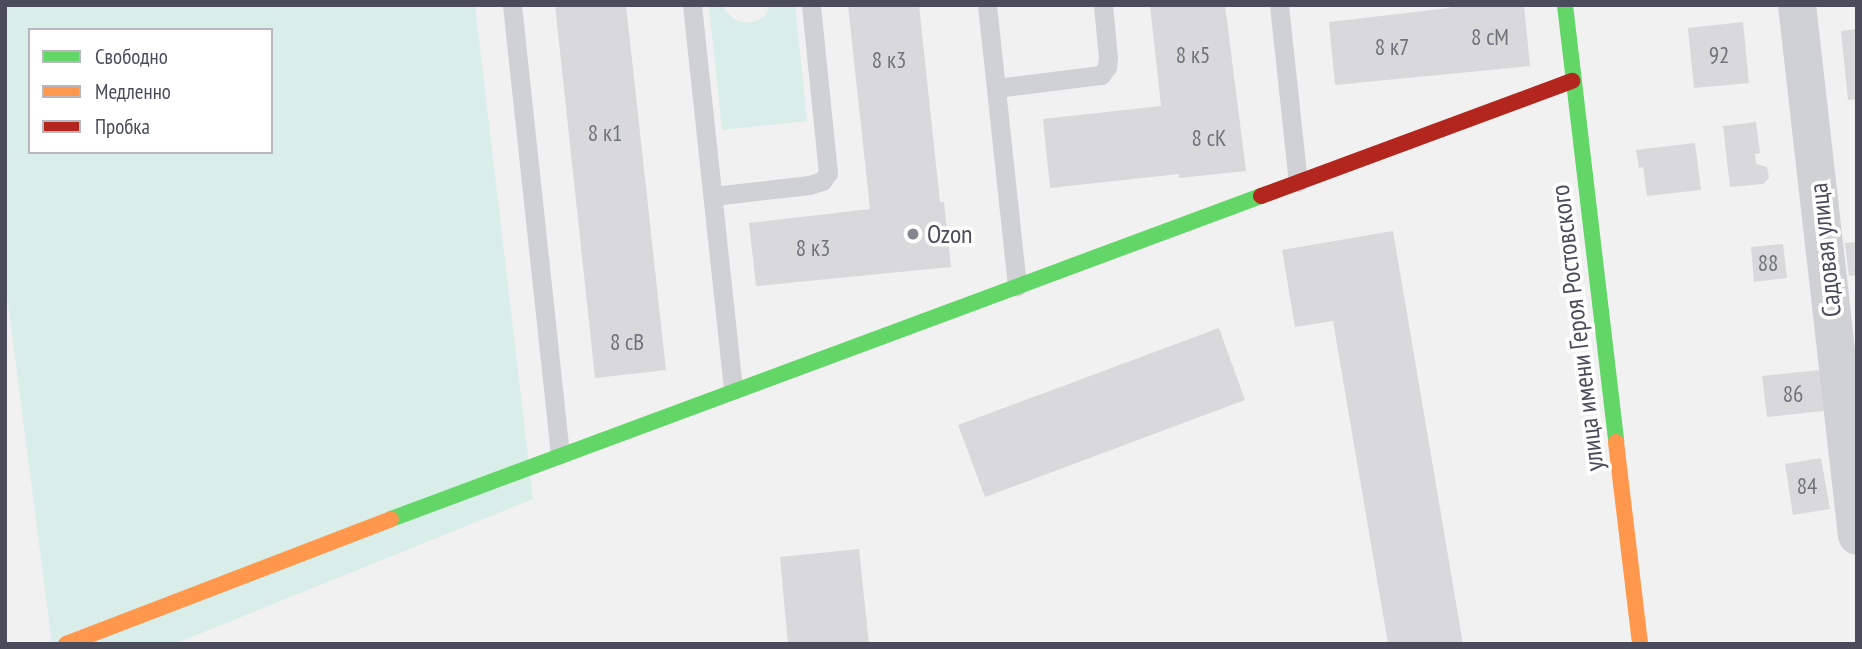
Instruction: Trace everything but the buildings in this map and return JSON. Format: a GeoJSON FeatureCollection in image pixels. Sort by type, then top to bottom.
{"type":"FeatureCollection","features":[{"type":"Feature","properties":{"kind":"street","name":"улица имени Героя Ростовского"},"geometry":{"type":"LineString","coordinates":[[1565,5],[1640,644]]}},
{"type":"Feature","properties":{"kind":"street","name":"Садовая улица"},"geometry":{"type":"LineString","coordinates":[[1797,5],[1857,536]]}},
{"type":"Feature","properties":{"kind":"street"},"geometry":{"type":"LineString","coordinates":[[66,644],[560,454],[1572,81]]}},
{"type":"Feature","properties":{"kind":"lane"},"geometry":{"type":"LineString","coordinates":[[512,5],[560,454]]}},
{"type":"Feature","properties":{"kind":"lane"},"geometry":{"type":"LineString","coordinates":[[692,5],[733,390]]}},
{"type":"Feature","properties":{"kind":"lane"},"geometry":{"type":"LineString","coordinates":[[712,196],[809,186],[822,181],[828,173],[811,5]]}},
{"type":"Feature","properties":{"kind":"lane"},"geometry":{"type":"LineString","coordinates":[[987,5],[1017,286]]}},
{"type":"Feature","properties":{"kind":"lane"},"geometry":{"type":"LineString","coordinates":[[996,88],[1101,75],[1107,67],[1108,58],[1103,5]]}},
{"type":"Feature","properties":{"kind":"lane"},"geometry":{"type":"LineString","coordinates":[[1279,5],[1298,182]]}},
{"type":"Feature","properties":{"kind":"shaded area"},"geometry":{"type":"Polygon","coordinates":[[[5,5],[475,5],[533,499],[174,644],[52,644],[5,280],[5,5]]]}},
{"type":"Feature","properties":{"kind":"shaded area"},"geometry":{"type":"Polygon","coordinates":[[[723,5],[726,12],[737,21],[750,23],[763,18],[771,5],[795,5],[807,121],[722,130],[709,6],[723,5]]]}},
{"type":"Feature","properties":{"kind":"traffic: fast"},"geometry":{"type":"LineString","coordinates":[[1565,5],[1616,442]]}},
{"type":"Feature","properties":{"kind":"traffic: fast"},"geometry":{"type":"LineString","coordinates":[[391,519],[1261,196]]}},
{"type":"Feature","properties":{"kind":"traffic: slow"},"geometry":{"type":"LineString","coordinates":[[1616,442],[1640,644]]}},
{"type":"Feature","properties":{"kind":"traffic: slow"},"geometry":{"type":"LineString","coordinates":[[66,644],[391,519]]}},
{"type":"Feature","properties":{"kind":"traffic: jam"},"geometry":{"type":"LineString","coordinates":[[1261,196],[1572,81]]}},
{"type":"Feature","properties":{"kind":"place","name":"Ozon"},"geometry":{"type":"Point","coordinates":[913,234]}}]}
